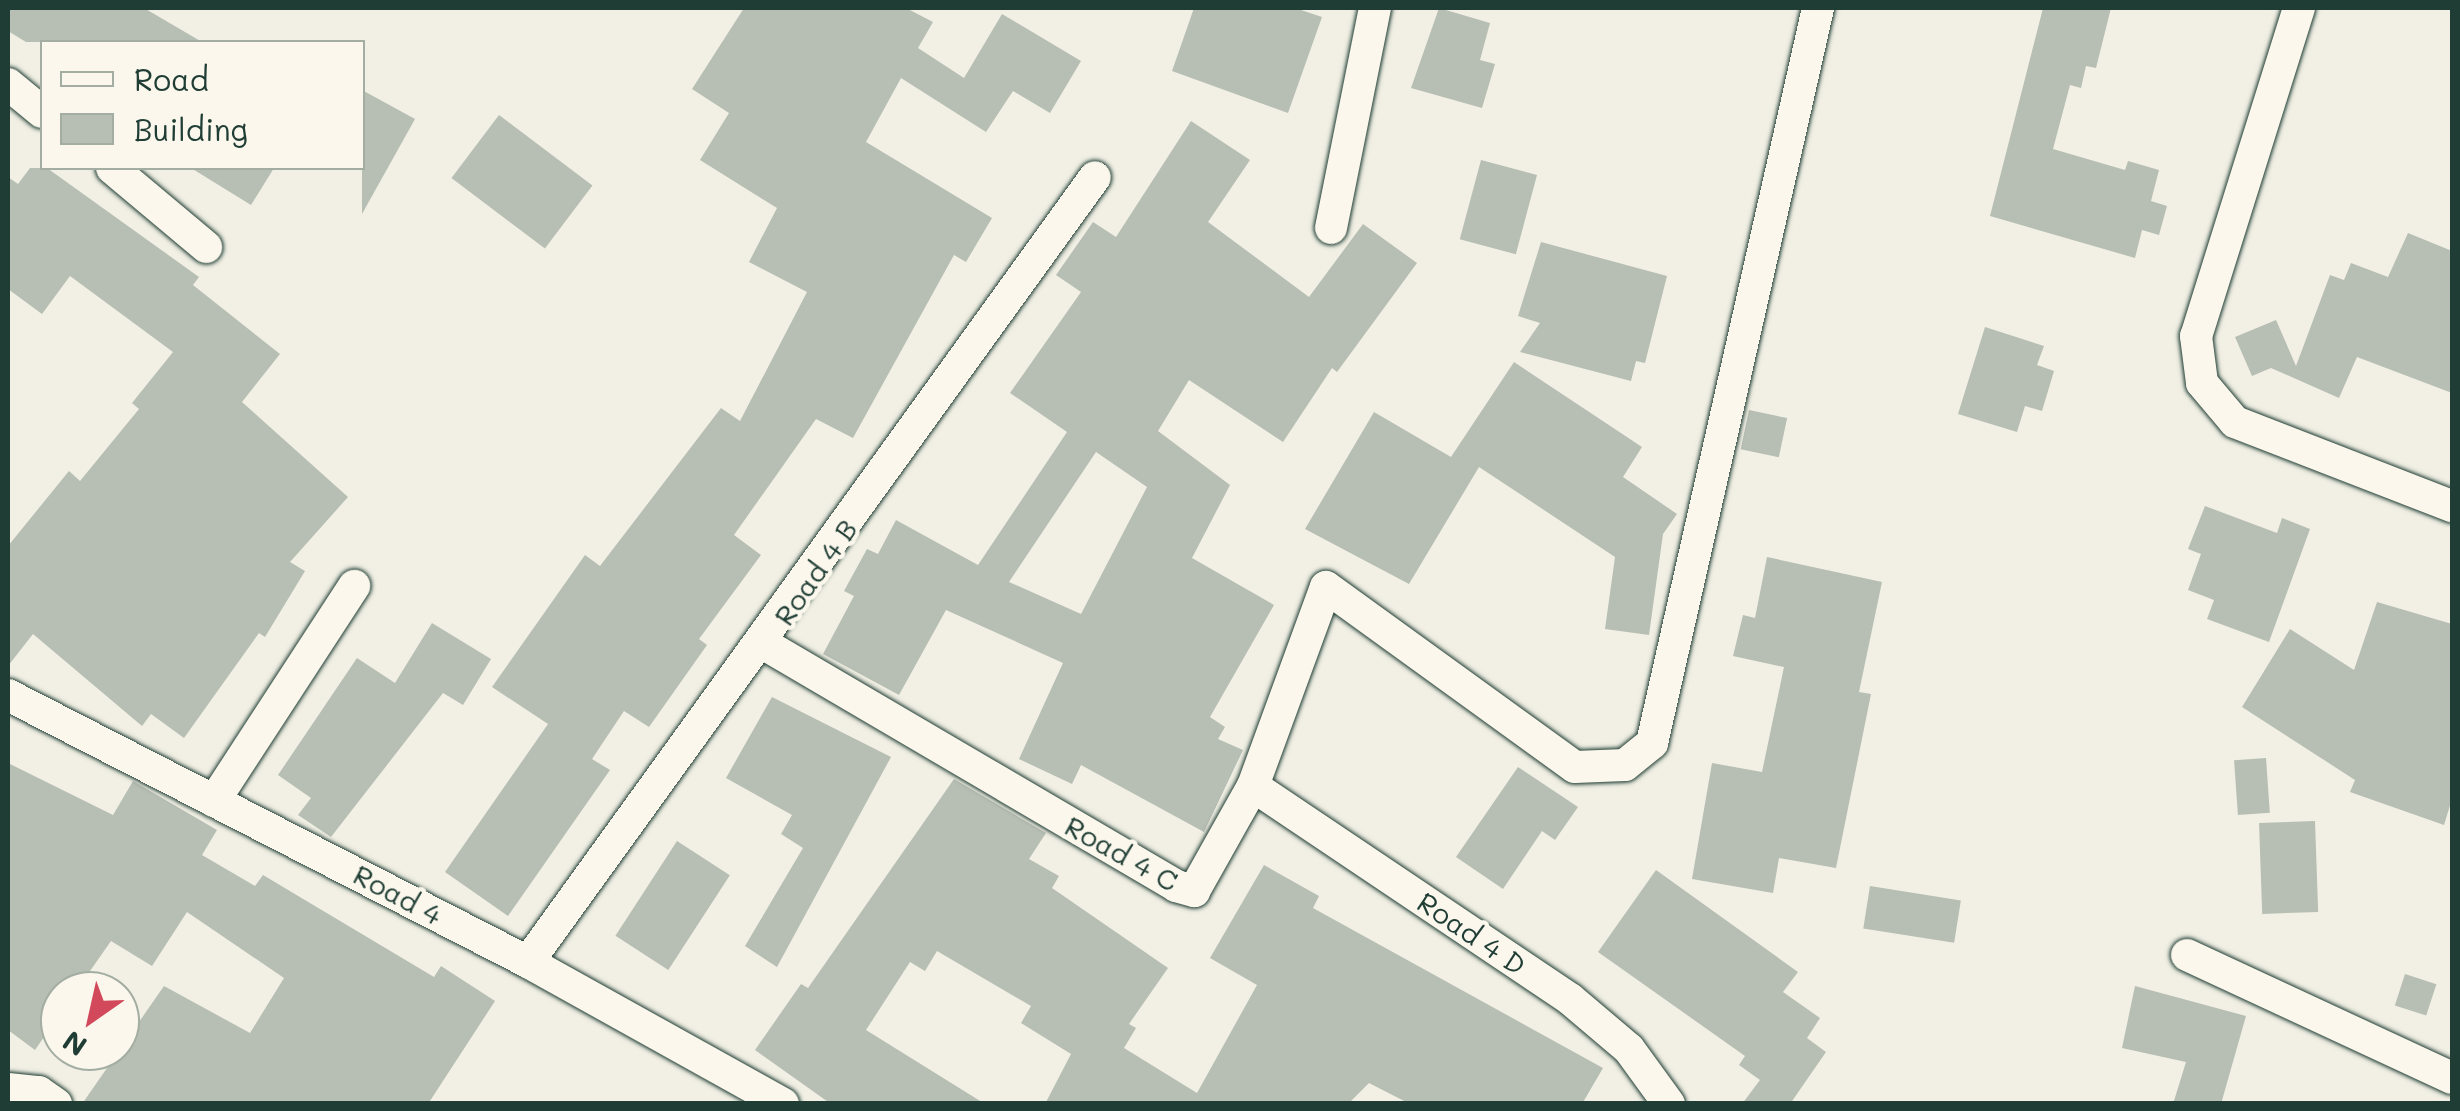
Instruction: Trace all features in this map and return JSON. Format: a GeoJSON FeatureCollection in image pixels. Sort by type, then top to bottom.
{"type":"FeatureCollection","features":[{"type":"Feature","properties":{"kind":"street"},"geometry":{"type":"LineString","coordinates":[[1331,228],[1375,8]]}},
{"type":"Feature","properties":{"kind":"street","name":"Road 4 C"},"geometry":{"type":"LineString","coordinates":[[764,644],[1176,886],[1194,891],[1210,871],[1253,786],[1326,587],[1576,767],[1626,765],[1652,743],[1818,8]]}},
{"type":"Feature","properties":{"kind":"street"},"geometry":{"type":"LineString","coordinates":[[2299,8],[2196,336],[2202,383],[2235,422],[2452,506]]}},
{"type":"Feature","properties":{"kind":"street"},"geometry":{"type":"LineString","coordinates":[[8,84],[40,110]]}},
{"type":"Feature","properties":{"kind":"street"},"geometry":{"type":"LineString","coordinates":[[114,170],[206,248]]}},
{"type":"Feature","properties":{"kind":"street","name":"Road 4 B"},"geometry":{"type":"LineString","coordinates":[[528,962],[764,644],[1096,177]]}},
{"type":"Feature","properties":{"kind":"street"},"geometry":{"type":"LineString","coordinates":[[214,801],[354,586]]}},
{"type":"Feature","properties":{"kind":"street","name":"Road 4"},"geometry":{"type":"LineString","coordinates":[[8,696],[528,962],[783,1104]]}},
{"type":"Feature","properties":{"kind":"street","name":"Road 4 D"},"geometry":{"type":"LineString","coordinates":[[1253,786],[1570,999],[1629,1049],[1670,1104]]}},
{"type":"Feature","properties":{"kind":"street"},"geometry":{"type":"LineString","coordinates":[[2188,955],[2452,1078]]}},
{"type":"Feature","properties":{"kind":"street"},"geometry":{"type":"LineString","coordinates":[[8,1089],[38,1092],[56,1104]]}},
{"type":"Feature","properties":{"kind":"building"},"geometry":{"type":"Polygon","coordinates":[[[8,8],[144,8],[199,40],[26,42],[8,31],[8,8]]]}},
{"type":"Feature","properties":{"kind":"building"},"geometry":{"type":"Polygon","coordinates":[[[744,8],[906,8],[933,22],[918,48],[964,78],[1002,14],[1081,61],[1050,113],[1013,91],[986,132],[901,78],[866,142],[992,218],[966,262],[954,255],[853,438],[816,419],[734,535],[761,555],[699,639],[707,645],[649,727],[624,711],[592,759],[610,770],[508,916],[445,872],[548,724],[492,687],[585,555],[600,566],[721,408],[740,421],[807,292],[749,262],[777,208],[700,160],[729,113],[692,89],[744,8]]]}},
{"type":"Feature","properties":{"kind":"building"},"geometry":{"type":"Polygon","coordinates":[[[1194,8],[1295,8],[1322,17],[1288,113],[1172,71],[1194,8]]]}},
{"type":"Feature","properties":{"kind":"building"},"geometry":{"type":"Polygon","coordinates":[[[1439,8],[1490,23],[1480,60],[1495,64],[1482,108],[1411,88],[1439,8]]]}},
{"type":"Feature","properties":{"kind":"building"},"geometry":{"type":"Polygon","coordinates":[[[2043,8],[2111,8],[2096,68],[2086,66],[2081,88],[2070,85],[2053,149],[2125,170],[2128,161],[2159,170],[2151,201],[2167,206],[2159,235],[2142,230],[2135,258],[1990,216],[2043,8]]]}},
{"type":"Feature","properties":{"kind":"building"},"geometry":{"type":"Polygon","coordinates":[[[365,92],[415,119],[362,214],[365,170],[365,92]]]}},
{"type":"Feature","properties":{"kind":"building"},"geometry":{"type":"Polygon","coordinates":[[[499,115],[592,185],[545,249],[451,178],[499,115]]]}},
{"type":"Feature","properties":{"kind":"building"},"geometry":{"type":"Polygon","coordinates":[[[1191,121],[1250,160],[1208,222],[1309,297],[1363,224],[1417,263],[1337,372],[1332,368],[1283,442],[1189,380],[1158,431],[1230,485],[1192,558],[1274,605],[1210,717],[1225,727],[1218,739],[1243,750],[1204,832],[1081,765],[1072,784],[1019,759],[1063,663],[946,610],[899,695],[823,654],[854,596],[844,591],[867,549],[878,554],[896,520],[978,565],[1067,432],[1010,393],[1081,292],[1056,275],[1093,222],[1116,237],[1191,121]],[[1096,452],[1009,582],[1081,614],[1147,487],[1096,452]]]}},
{"type":"Feature","properties":{"kind":"building"},"geometry":{"type":"Polygon","coordinates":[[[1481,160],[1537,175],[1516,254],[1460,239],[1481,160]]]}},
{"type":"Feature","properties":{"kind":"building"},"geometry":{"type":"Polygon","coordinates":[[[30,168],[50,170],[199,277],[193,285],[280,354],[242,402],[348,497],[290,562],[305,571],[265,637],[259,633],[184,738],[151,714],[142,726],[33,634],[8,666],[8,546],[69,471],[80,481],[139,409],[132,403],[173,352],[70,276],[42,314],[8,289],[8,177],[18,184],[30,168]]]}},
{"type":"Feature","properties":{"kind":"building"},"geometry":{"type":"Polygon","coordinates":[[[194,170],[273,170],[251,205],[194,170]]]}},
{"type":"Feature","properties":{"kind":"building"},"geometry":{"type":"Polygon","coordinates":[[[2408,233],[2452,251],[2452,393],[2357,357],[2339,398],[2271,368],[2252,376],[2235,337],[2276,320],[2296,366],[2330,275],[2344,280],[2351,263],[2388,277],[2408,233]]]}},
{"type":"Feature","properties":{"kind":"building"},"geometry":{"type":"Polygon","coordinates":[[[1541,242],[1667,276],[1645,363],[1636,361],[1631,381],[1520,352],[1540,323],[1518,316],[1541,242]]]}},
{"type":"Feature","properties":{"kind":"building"},"geometry":{"type":"Polygon","coordinates":[[[1985,327],[2044,346],[2037,365],[2054,371],[2042,411],[2025,406],[2017,432],[1958,414],[1985,327]]]}},
{"type":"Feature","properties":{"kind":"building"},"geometry":{"type":"Polygon","coordinates":[[[1514,362],[1642,447],[1623,477],[1677,514],[1663,534],[1649,635],[1605,629],[1615,557],[1479,467],[1409,584],[1305,529],[1374,412],[1451,457],[1514,362]]]}},
{"type":"Feature","properties":{"kind":"building"},"geometry":{"type":"Polygon","coordinates":[[[1749,410],[1787,418],[1779,457],[1741,449],[1749,410]]]}},
{"type":"Feature","properties":{"kind":"building"},"geometry":{"type":"Polygon","coordinates":[[[2205,506],[2277,533],[2282,518],[2310,529],[2269,642],[2207,619],[2214,600],[2188,590],[2201,554],[2188,549],[2205,506]]]}},
{"type":"Feature","properties":{"kind":"building"},"geometry":{"type":"Polygon","coordinates":[[[1767,557],[1882,582],[1859,692],[1871,694],[1836,868],[1779,858],[1773,893],[1692,879],[1712,763],[1762,772],[1784,667],[1733,656],[1743,615],[1755,618],[1767,557]]]}},
{"type":"Feature","properties":{"kind":"building"},"geometry":{"type":"Polygon","coordinates":[[[2377,602],[2452,624],[2452,799],[2444,825],[2350,792],[2355,780],[2242,707],[2290,629],[2354,670],[2377,602]]]}},
{"type":"Feature","properties":{"kind":"building"},"geometry":{"type":"Polygon","coordinates":[[[432,623],[491,659],[463,705],[443,693],[331,837],[298,815],[311,798],[278,775],[357,658],[395,683],[432,623]]]}},
{"type":"Feature","properties":{"kind":"building"},"geometry":{"type":"Polygon","coordinates":[[[772,697],[891,757],[777,967],[745,946],[803,848],[781,834],[792,815],[726,778],[772,697]]]}},
{"type":"Feature","properties":{"kind":"building"},"geometry":{"type":"Polygon","coordinates":[[[2266,758],[2270,813],[2238,815],[2234,760],[2266,758]]]}},
{"type":"Feature","properties":{"kind":"building"},"geometry":{"type":"Polygon","coordinates":[[[8,763],[113,815],[133,781],[217,830],[202,855],[255,886],[263,875],[434,977],[441,966],[495,1001],[428,1104],[82,1104],[105,1071],[140,1071],[140,1021],[164,986],[250,1033],[284,978],[187,912],[152,966],[111,941],[90,971],[40,971],[40,1043],[35,1050],[8,1030],[8,763]]]}},
{"type":"Feature","properties":{"kind":"building"},"geometry":{"type":"Polygon","coordinates":[[[1518,767],[1578,807],[1555,840],[1542,831],[1503,889],[1456,857],[1518,767]]]}},
{"type":"Feature","properties":{"kind":"building"},"geometry":{"type":"Polygon","coordinates":[[[954,779],[1046,833],[1029,859],[1059,876],[1052,888],[1168,968],[1129,1024],[1136,1028],[1124,1048],[1197,1093],[1257,985],[1210,958],[1264,865],[1319,896],[1313,908],[1603,1068],[1582,1104],[1410,1104],[1369,1083],[1348,1104],[1045,1104],[1071,1054],[1021,1023],[1031,1006],[937,951],[925,971],[910,962],[866,1030],[985,1104],[831,1104],[755,1050],[801,984],[808,988],[954,779]]]}},
{"type":"Feature","properties":{"kind":"building"},"geometry":{"type":"Polygon","coordinates":[[[2315,821],[2318,912],[2262,914],[2259,823],[2315,821]]]}},
{"type":"Feature","properties":{"kind":"building"},"geometry":{"type":"Polygon","coordinates":[[[677,841],[730,875],[668,970],[615,936],[677,841]]]}},
{"type":"Feature","properties":{"kind":"building"},"geometry":{"type":"Polygon","coordinates":[[[1656,870],[1798,972],[1783,992],[1820,1018],[1807,1038],[1826,1052],[1790,1104],[1742,1104],[1760,1080],[1739,1065],[1745,1056],[1598,952],[1656,870]]]}},
{"type":"Feature","properties":{"kind":"building"},"geometry":{"type":"Polygon","coordinates":[[[1870,886],[1961,900],[1954,943],[1863,928],[1870,886]]]}},
{"type":"Feature","properties":{"kind":"building"},"geometry":{"type":"Polygon","coordinates":[[[2405,974],[2436,984],[2426,1016],[2395,1005],[2405,974]]]}},
{"type":"Feature","properties":{"kind":"building"},"geometry":{"type":"Polygon","coordinates":[[[2135,986],[2246,1016],[2221,1104],[2173,1104],[2186,1062],[2122,1048],[2135,986]]]}}]}
